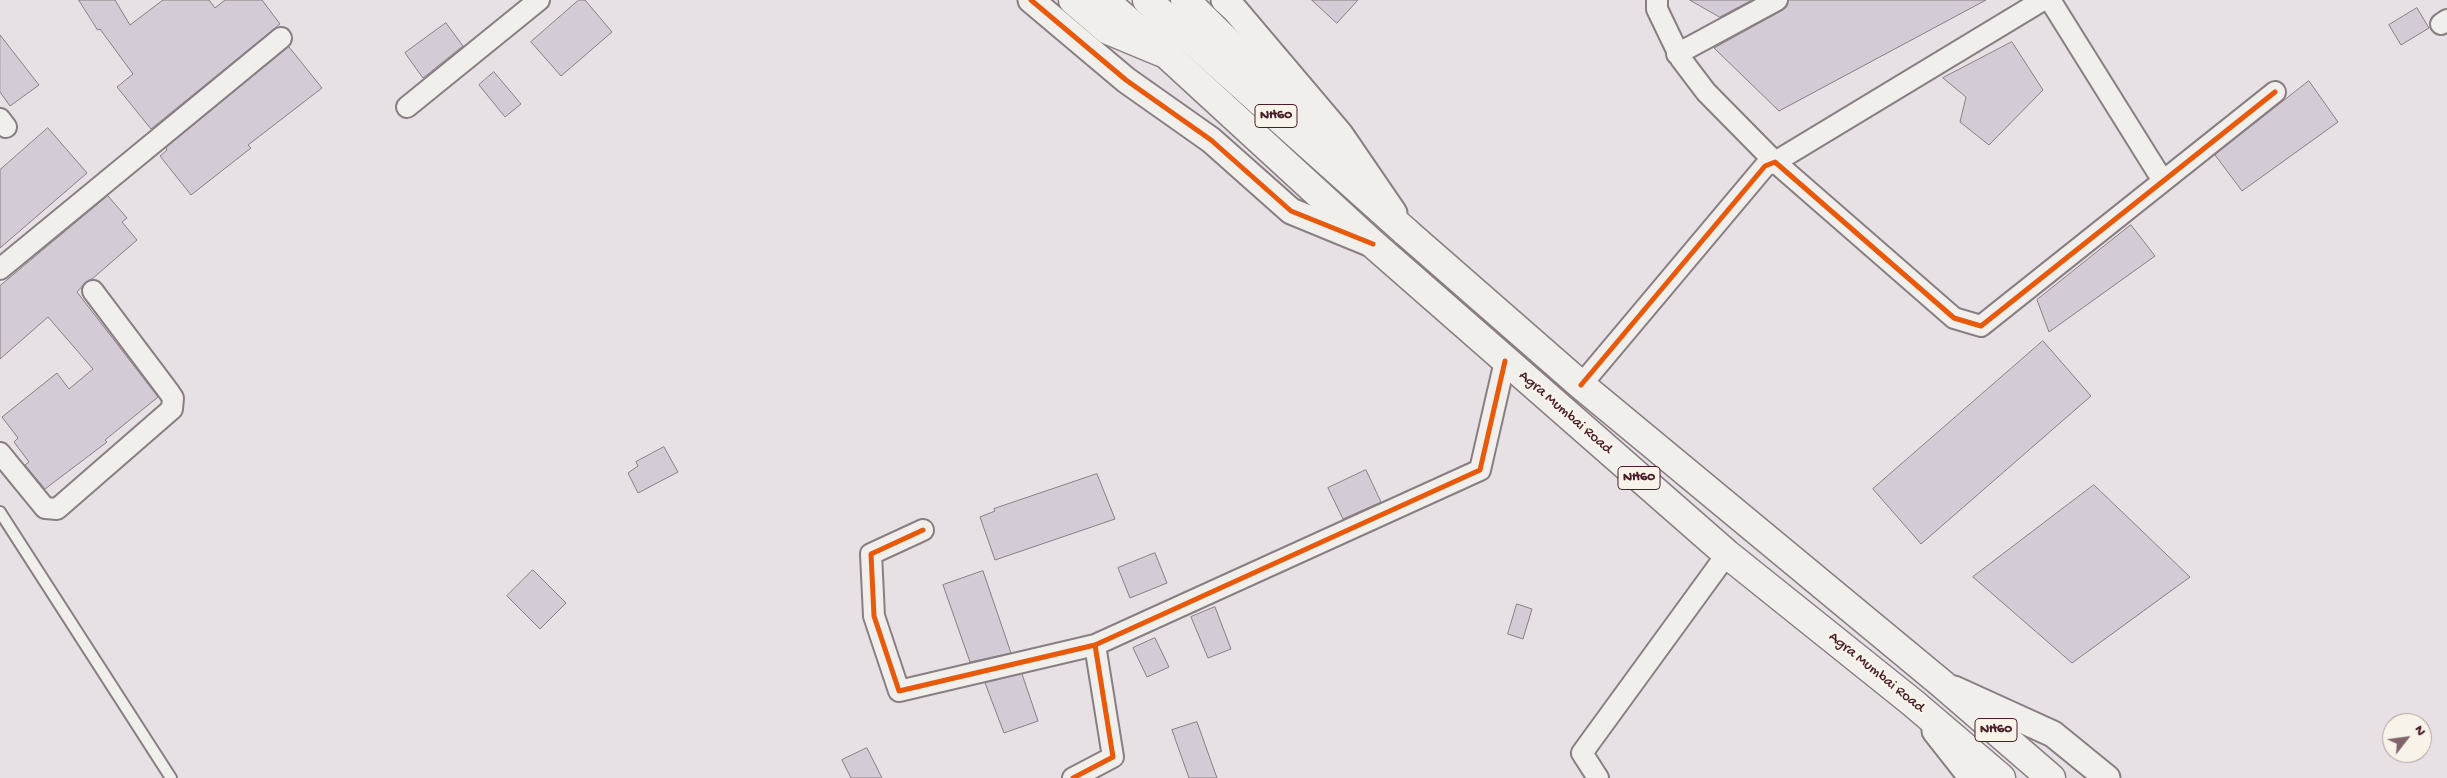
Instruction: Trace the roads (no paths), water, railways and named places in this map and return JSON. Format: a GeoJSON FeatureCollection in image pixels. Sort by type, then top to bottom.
{"type":"FeatureCollection","features":[{"type":"Feature","properties":{"kind":"main road"},"geometry":{"type":"LineString","coordinates":[[1072,0],[1108,30],[1165,53]]}},
{"type":"Feature","properties":{"kind":"main road","name":"NH60"},"geometry":{"type":"LineString","coordinates":[[1104,0],[1165,53]]}},
{"type":"Feature","properties":{"kind":"main road","name":"NH60"},"geometry":{"type":"LineString","coordinates":[[1147,0],[1342,176],[1581,385],[1941,682],[2051,778]]}},
{"type":"Feature","properties":{"kind":"main road"},"geometry":{"type":"LineString","coordinates":[[1185,0],[1312,125],[1342,176]]}},
{"type":"Feature","properties":{"kind":"main road","name":"Agra Mumbai Road"},"geometry":{"type":"LineString","coordinates":[[1165,53],[1373,244],[1727,554],[1913,703],[2001,778]]}},
{"type":"Feature","properties":{"kind":"street"},"geometry":{"type":"LineString","coordinates":[[408,107],[539,0]]}},
{"type":"Feature","properties":{"kind":"street"},"geometry":{"type":"LineString","coordinates":[[1031,0],[1126,80],[1210,140],[1291,211],[1373,244]]}},
{"type":"Feature","properties":{"kind":"street"},"geometry":{"type":"LineString","coordinates":[[1224,0],[1235,10],[1340,134],[1406,232]]}},
{"type":"Feature","properties":{"kind":"street"},"geometry":{"type":"LineString","coordinates":[[1657,0],[1657,9],[1677,54],[1706,92],[1775,162],[1954,318],[1981,326],[2275,92]]}},
{"type":"Feature","properties":{"kind":"street"},"geometry":{"type":"LineString","coordinates":[[1677,54],[1777,0]]}},
{"type":"Feature","properties":{"kind":"street"},"geometry":{"type":"LineString","coordinates":[[1581,385],[1765,166],[1775,162],[2043,0]]}},
{"type":"Feature","properties":{"kind":"street"},"geometry":{"type":"LineString","coordinates":[[2050,0],[2162,181]]}},
{"type":"Feature","properties":{"kind":"street"},"geometry":{"type":"LineString","coordinates":[[0,269],[281,38]]}},
{"type":"Feature","properties":{"kind":"street"},"geometry":{"type":"LineString","coordinates":[[0,453],[45,508],[57,509],[172,409],[173,398],[169,392],[93,291]]}},
{"type":"Feature","properties":{"kind":"street"},"geometry":{"type":"LineString","coordinates":[[923,530],[871,554],[874,616],[899,691],[1095,644],[1480,470],[1505,361]]}},
{"type":"Feature","properties":{"kind":"street"},"geometry":{"type":"LineString","coordinates":[[1598,778],[1582,753],[1727,554]]}},
{"type":"Feature","properties":{"kind":"street"},"geometry":{"type":"LineString","coordinates":[[1073,778],[1113,758],[1095,644]]}},
{"type":"Feature","properties":{"kind":"street"},"geometry":{"type":"LineString","coordinates":[[1941,682],[2054,734],[2107,778]]}},
{"type":"Feature","properties":{"kind":"street"},"geometry":{"type":"LineString","coordinates":[[1913,703],[1972,778]]}},
{"type":"Feature","properties":{"kind":"lane"},"geometry":{"type":"LineString","coordinates":[[0,512],[170,778]]}}]}
